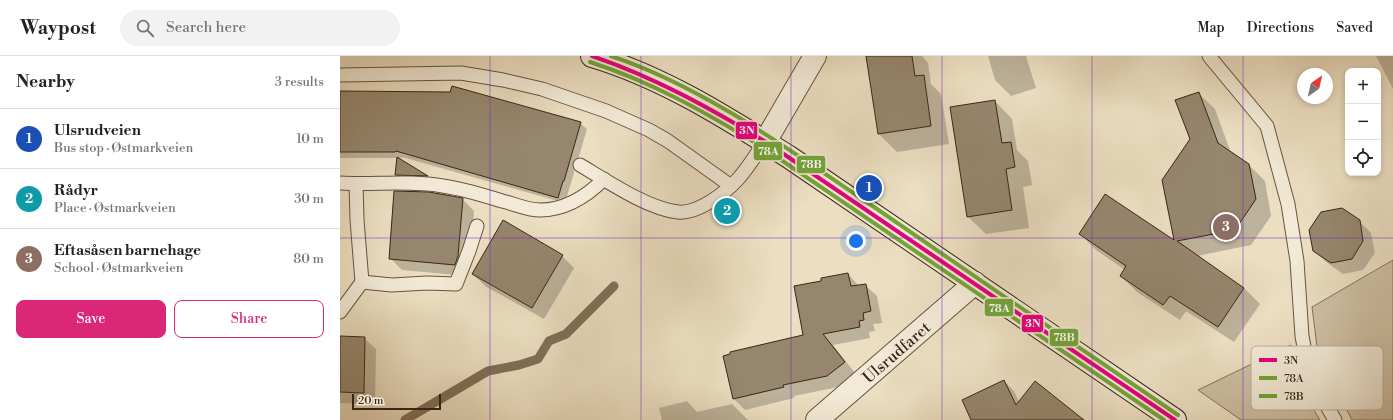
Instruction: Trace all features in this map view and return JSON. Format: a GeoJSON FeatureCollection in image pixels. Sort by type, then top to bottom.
{"type":"FeatureCollection","features":[{"type":"Feature","properties":{"kind":"street"},"geometry":{"type":"LineString","coordinates":[[592,56],[629,69],[661,84],[765,142],[1175,420]]}},
{"type":"Feature","properties":{"kind":"street"},"geometry":{"type":"LineString","coordinates":[[765,142],[815,56]]}},
{"type":"Feature","properties":{"kind":"street","name":"Ulsrudfaret"},"geometry":{"type":"LineString","coordinates":[[817,420],[975,283]]}},
{"type":"Feature","properties":{"kind":"lane"},"geometry":{"type":"LineString","coordinates":[[1209,56],[1266,126],[1288,204],[1297,261],[1304,346]]}},
{"type":"Feature","properties":{"kind":"lane"},"geometry":{"type":"LineString","coordinates":[[340,75],[461,73],[503,80],[542,89],[606,111],[649,130],[668,141],[731,186]]}},
{"type":"Feature","properties":{"kind":"lane"},"geometry":{"type":"LineString","coordinates":[[580,165],[653,206],[679,212],[695,210],[711,202],[731,186],[738,179],[765,142]]}},
{"type":"Feature","properties":{"kind":"lane"},"geometry":{"type":"LineString","coordinates":[[340,183],[356,184],[413,182],[442,185],[477,193],[526,208],[540,210],[563,206],[578,200],[593,190],[604,179]]}},
{"type":"Feature","properties":{"kind":"lane"},"geometry":{"type":"LineString","coordinates":[[340,312],[362,282],[357,220],[356,184]]}},
{"type":"Feature","properties":{"kind":"lane"},"geometry":{"type":"LineString","coordinates":[[362,282],[392,285],[427,283],[456,284],[477,226]]}},
{"type":"Feature","properties":{"kind":"lane"},"geometry":{"type":"LineString","coordinates":[[1328,410],[1334,420]]}},
{"type":"Feature","properties":{"kind":"shaded area"},"geometry":{"type":"Polygon","coordinates":[[[1393,260],[1393,420],[1352,420],[1347,410],[1383,410],[1383,346],[1317,346],[1312,307],[1393,260]]]}},
{"type":"Feature","properties":{"kind":"shaded area"},"geometry":{"type":"Polygon","coordinates":[[[1251,364],[1251,410],[1314,410],[1320,420],[1241,420],[1198,390],[1251,364]]]}},
{"type":"Feature","properties":{"kind":"building"},"geometry":{"type":"Polygon","coordinates":[[[866,56],[912,56],[915,76],[924,75],[931,126],[878,134],[866,56]]]}},
{"type":"Feature","properties":{"kind":"building"},"geometry":{"type":"Polygon","coordinates":[[[452,86],[581,122],[558,198],[396,151],[340,152],[340,91],[450,92],[452,86]]]}},
{"type":"Feature","properties":{"kind":"building"},"geometry":{"type":"Polygon","coordinates":[[[1199,92],[1218,143],[1249,164],[1256,199],[1235,230],[1177,241],[1244,288],[1218,327],[1170,296],[1163,305],[1120,276],[1126,266],[1079,234],[1105,194],[1174,240],[1162,180],[1190,139],[1175,100],[1199,92]]]}},
{"type":"Feature","properties":{"kind":"building"},"geometry":{"type":"Polygon","coordinates":[[[995,100],[1002,143],[1011,142],[1015,167],[1006,169],[1012,210],[967,217],[950,107],[995,100]]]}},
{"type":"Feature","properties":{"kind":"building"},"geometry":{"type":"Polygon","coordinates":[[[397,157],[428,176],[395,175],[397,157]]]}},
{"type":"Feature","properties":{"kind":"building"},"geometry":{"type":"Polygon","coordinates":[[[394,191],[429,192],[463,198],[458,256],[455,265],[389,259],[394,191]]]}},
{"type":"Feature","properties":{"kind":"building"},"geometry":{"type":"Polygon","coordinates":[[[1342,208],[1360,220],[1363,241],[1352,259],[1331,263],[1313,251],[1309,230],[1321,212],[1342,208]]]}},
{"type":"Feature","properties":{"kind":"building"},"geometry":{"type":"Polygon","coordinates":[[[503,220],[563,255],[532,308],[472,274],[503,220]]]}},
{"type":"Feature","properties":{"kind":"building"},"geometry":{"type":"Polygon","coordinates":[[[848,273],[851,286],[866,284],[871,311],[863,313],[864,320],[859,321],[860,327],[823,334],[845,362],[827,376],[783,385],[784,387],[733,399],[723,356],[730,354],[730,352],[803,335],[794,286],[821,281],[821,278],[848,273]]]}},
{"type":"Feature","properties":{"kind":"building"},"geometry":{"type":"Polygon","coordinates":[[[340,336],[365,337],[364,393],[340,392],[340,336]]]}},
{"type":"Feature","properties":{"kind":"building"},"geometry":{"type":"Polygon","coordinates":[[[1004,380],[1016,405],[1035,381],[1084,420],[971,420],[962,400],[1004,380]]]}},
{"type":"Feature","properties":{"kind":"waterway"},"geometry":{"type":"LineString","coordinates":[[405,420],[488,371],[519,365],[538,359],[549,341],[566,334],[614,286]]}},
{"type":"Feature","properties":{"kind":"transit line","name":"3N"},"geometry":{"type":"LineString","coordinates":[[592,56],[660,83],[724,117],[766,142],[1175,420]]}},
{"type":"Feature","properties":{"kind":"transit line","name":"78B"},"geometry":{"type":"LineString","coordinates":[[611,56],[646,69],[681,85],[782,145],[1178,415]]}},
{"type":"Feature","properties":{"kind":"transit line","name":"78A"},"geometry":{"type":"LineString","coordinates":[[590,62],[635,79],[679,99],[762,147],[1164,420]]}},
{"type":"Feature","properties":{"kind":"place","name":"Ulsrudveien"},"geometry":{"type":"Point","coordinates":[869,188]}},
{"type":"Feature","properties":{"kind":"place","name":"Rådyr"},"geometry":{"type":"Point","coordinates":[727,211]}},
{"type":"Feature","properties":{"kind":"place","name":"Eftasåsen barnehage"},"geometry":{"type":"Point","coordinates":[1226,227]}}]}
